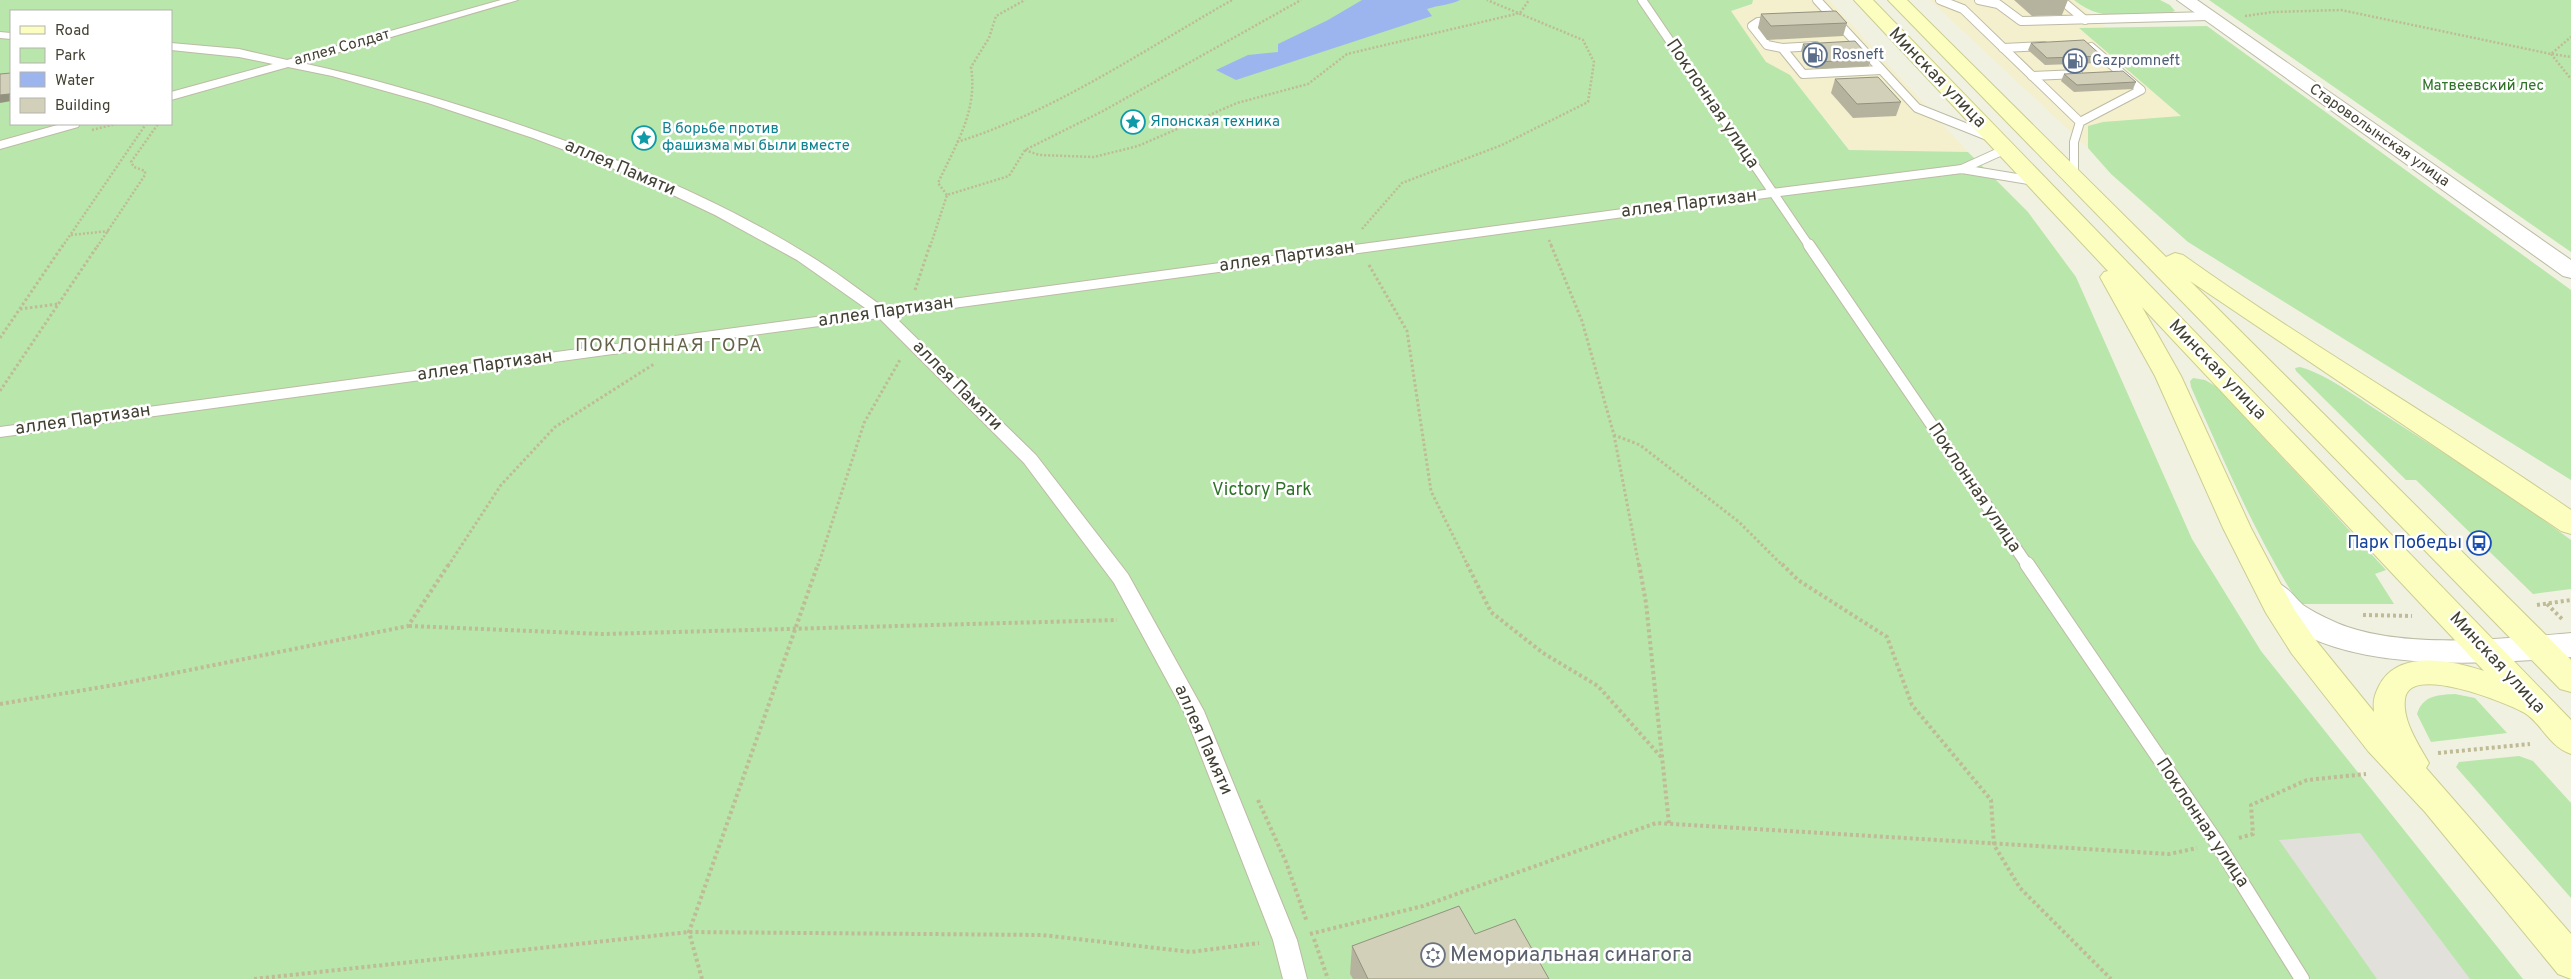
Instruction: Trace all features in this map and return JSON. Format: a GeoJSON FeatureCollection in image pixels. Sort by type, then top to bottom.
{"type":"FeatureCollection","features":[{"type":"Feature","properties":{"kind":"main road","name":"Минская улица"},"geometry":{"type":"LineString","coordinates":[[1863,0],[2562,732]]}},
{"type":"Feature","properties":{"kind":"main road","name":"Минская улица"},"geometry":{"type":"LineString","coordinates":[[1898,0],[2571,680]]}},
{"type":"Feature","properties":{"kind":"main road"},"geometry":{"type":"LineString","coordinates":[[2106,210],[2220,294],[2398,408],[2571,524]]}},
{"type":"Feature","properties":{"kind":"main road"},"geometry":{"type":"LineString","coordinates":[[2069,214],[2124,295],[2168,376],[2237,528],[2270,588],[2280,613],[2303,646],[2387,750],[2437,802],[2571,962]]}},
{"type":"Feature","properties":{"kind":"main road"},"geometry":{"type":"LineString","coordinates":[[2437,802],[2407,756],[2393,726],[2386,702],[2390,690],[2401,678],[2424,672],[2472,677],[2501,687],[2525,701],[2562,732]]}},
{"type":"Feature","properties":{"kind":"street","name":"аллея Солдат"},"geometry":{"type":"LineString","coordinates":[[172,96],[513,0]]}},
{"type":"Feature","properties":{"kind":"street","name":"Староволынская улица"},"geometry":{"type":"LineString","coordinates":[[2186,0],[2571,271]]}},
{"type":"Feature","properties":{"kind":"street","name":"аллея Памяти"},"geometry":{"type":"LineString","coordinates":[[172,46],[239,53],[334,73],[450,106],[538,135],[638,173],[720,212],[802,257],[882,313],[1030,459],[1121,579],[1194,711],[1285,940],[1296,979]]}},
{"type":"Feature","properties":{"kind":"street"},"geometry":{"type":"LineString","coordinates":[[0,144],[70,125]]}},
{"type":"Feature","properties":{"kind":"street","name":"аллея Партизан"},"geometry":{"type":"LineString","coordinates":[[0,432],[1352,248],[1772,193]]}},
{"type":"Feature","properties":{"kind":"street"},"geometry":{"type":"LineString","coordinates":[[2270,588],[2298,617],[2336,634],[2399,648],[2485,650],[2539,648],[2570,635]]}},
{"type":"Feature","properties":{"kind":"lane","name":"Поклонная улица"},"geometry":{"type":"LineString","coordinates":[[1642,0],[2217,843],[2302,979]]}},
{"type":"Feature","properties":{"kind":"lane"},"geometry":{"type":"LineString","coordinates":[[1817,0],[1917,108],[1955,121],[2002,145]]}},
{"type":"Feature","properties":{"kind":"lane"},"geometry":{"type":"LineString","coordinates":[[1940,0],[1963,9],[2080,122]]}},
{"type":"Feature","properties":{"kind":"lane"},"geometry":{"type":"LineString","coordinates":[[1979,0],[1998,4],[2021,21],[2211,18]]}},
{"type":"Feature","properties":{"kind":"lane"},"geometry":{"type":"LineString","coordinates":[[2060,0],[2085,20]]}},
{"type":"Feature","properties":{"kind":"lane"},"geometry":{"type":"LineString","coordinates":[[1824,18],[1833,18]]}},
{"type":"Feature","properties":{"kind":"lane"},"geometry":{"type":"LineString","coordinates":[[1786,20],[1758,22],[1752,26],[1767,45],[1782,48],[1829,45]]}},
{"type":"Feature","properties":{"kind":"lane"},"geometry":{"type":"LineString","coordinates":[[1848,44],[1857,44]]}},
{"type":"Feature","properties":{"kind":"lane"},"geometry":{"type":"LineString","coordinates":[[2074,176],[2074,142],[2080,122],[2141,90],[2088,44],[2078,44]]}},
{"type":"Feature","properties":{"kind":"lane"},"geometry":{"type":"LineString","coordinates":[[2003,48],[2050,46]]}},
{"type":"Feature","properties":{"kind":"lane"},"geometry":{"type":"LineString","coordinates":[[1782,48],[1803,74],[1881,70]]}},
{"type":"Feature","properties":{"kind":"lane"},"geometry":{"type":"LineString","coordinates":[[2110,72],[2120,72]]}},
{"type":"Feature","properties":{"kind":"lane"},"geometry":{"type":"LineString","coordinates":[[2032,76],[2090,73]]}},
{"type":"Feature","properties":{"kind":"lane"},"geometry":{"type":"LineString","coordinates":[[1962,169],[2002,145]]}},
{"type":"Feature","properties":{"kind":"lane"},"geometry":{"type":"LineString","coordinates":[[1772,193],[1962,169],[2037,182]]}},
{"type":"Feature","properties":{"kind":"path"},"geometry":{"type":"LineString","coordinates":[[947,195],[938,183],[969,117],[974,86],[971,66],[989,38],[996,16],[1025,0]]}},
{"type":"Feature","properties":{"kind":"path"},"geometry":{"type":"LineString","coordinates":[[957,142],[989,132],[1062,97],[1232,0]]}},
{"type":"Feature","properties":{"kind":"path"},"geometry":{"type":"LineString","coordinates":[[947,195],[1009,176],[1025,150],[1103,111],[1301,0]]}},
{"type":"Feature","properties":{"kind":"path"},"geometry":{"type":"LineString","coordinates":[[1487,0],[1583,40],[1594,62],[1588,102],[1502,145],[1402,183],[1352,248],[1407,331],[1431,491],[1491,612],[1543,653],[1598,686],[1662,758]]}},
{"type":"Feature","properties":{"kind":"path"},"geometry":{"type":"LineString","coordinates":[[1025,150],[1039,156],[1094,157],[1138,146],[1238,102],[1308,84],[1347,54],[1520,13],[1529,0]]}},
{"type":"Feature","properties":{"kind":"path"},"geometry":{"type":"LineString","coordinates":[[2211,18],[2273,12],[2342,10],[2571,57]]}},
{"type":"Feature","properties":{"kind":"path"},"geometry":{"type":"LineString","coordinates":[[2551,54],[2571,37]]}},
{"type":"Feature","properties":{"kind":"path"},"geometry":{"type":"LineString","coordinates":[[2551,54],[2571,79]]}},
{"type":"Feature","properties":{"kind":"path"},"geometry":{"type":"LineString","coordinates":[[0,338],[145,125]]}},
{"type":"Feature","properties":{"kind":"path"},"geometry":{"type":"LineString","coordinates":[[0,391],[145,176],[145,171],[134,167],[131,162],[157,125]]}},
{"type":"Feature","properties":{"kind":"path"},"geometry":{"type":"LineString","coordinates":[[909,308],[947,195]]}},
{"type":"Feature","properties":{"kind":"path"},"geometry":{"type":"LineString","coordinates":[[1542,223],[1582,321],[1614,435],[1646,604],[1669,824]]}},
{"type":"Feature","properties":{"kind":"path"},"geometry":{"type":"LineString","coordinates":[[70,235],[110,230]]}},
{"type":"Feature","properties":{"kind":"path"},"geometry":{"type":"LineString","coordinates":[[20,309],[58,304]]}},
{"type":"Feature","properties":{"kind":"path"},"geometry":{"type":"LineString","coordinates":[[408,626],[501,485],[555,427],[694,337]]}},
{"type":"Feature","properties":{"kind":"path"},"geometry":{"type":"LineString","coordinates":[[702,979],[689,932],[798,627],[864,422],[911,340]]}},
{"type":"Feature","properties":{"kind":"path"},"geometry":{"type":"LineString","coordinates":[[1614,435],[1640,445],[1739,522],[1798,580],[1887,637],[1912,705],[1991,800],[1994,845],[2020,888],[2111,979]]}},
{"type":"Feature","properties":{"kind":"path"},"geometry":{"type":"LineString","coordinates":[[2531,606],[2571,600]]}},
{"type":"Feature","properties":{"kind":"path"},"geometry":{"type":"LineString","coordinates":[[2548,604],[2570,635]]}},
{"type":"Feature","properties":{"kind":"path"},"geometry":{"type":"LineString","coordinates":[[2354,614],[2421,616]]}},
{"type":"Feature","properties":{"kind":"path"},"geometry":{"type":"LineString","coordinates":[[0,704],[120,684],[408,626],[603,634],[798,627],[1143,619]]}},
{"type":"Feature","properties":{"kind":"path"},"geometry":{"type":"LineString","coordinates":[[2435,753],[2530,744]]}},
{"type":"Feature","properties":{"kind":"path"},"geometry":{"type":"LineString","coordinates":[[2253,834],[2251,805],[2307,780],[2366,774]]}},
{"type":"Feature","properties":{"kind":"path"},"geometry":{"type":"LineString","coordinates":[[254,979],[285,974],[689,932],[1042,935],[1191,952],[1285,940],[1423,906],[1656,823],[1994,845],[2169,854]]}},
{"type":"Feature","properties":{"kind":"shaded area"},"geometry":{"type":"Polygon","coordinates":[[[1753,0],[1829,0],[1968,152],[1850,150],[1790,75],[1766,63],[1731,11],[1752,5],[1753,0]]]}},
{"type":"Feature","properties":{"kind":"shaded area"},"geometry":{"type":"Polygon","coordinates":[[[1930,0],[2074,0],[2106,27],[2079,28],[2182,117],[2103,122],[2088,126],[2088,148],[1930,0]]]}},
{"type":"Feature","properties":{"kind":"shaded area"},"geometry":{"type":"Polygon","coordinates":[[[2360,833],[2470,979],[2377,979],[2279,840],[2360,833]]]}},
{"type":"Feature","properties":{"kind":"green space","name":"Victory Park"},"geometry":{"type":"Polygon","coordinates":[[[0,0],[1753,0],[1752,4],[1731,11],[1766,62],[1790,75],[1849,150],[1968,152],[2028,212],[2076,277],[2192,539],[2261,651],[2523,979],[0,979],[0,0]]]}},
{"type":"Feature","properties":{"kind":"green space"},"geometry":{"type":"Polygon","coordinates":[[[2074,0],[2160,0],[2170,5],[2175,11],[2131,16],[2107,15],[2084,7],[2074,0]]]}},
{"type":"Feature","properties":{"kind":"green space","name":"Матвеевский лес"},"geometry":{"type":"Polygon","coordinates":[[[2209,0],[2571,0],[2571,252],[2209,0]]]}},
{"type":"Feature","properties":{"kind":"green space"},"geometry":{"type":"Polygon","coordinates":[[[2207,26],[2571,290],[2571,480],[2188,242],[2111,174],[2088,148],[2088,126],[2103,122],[2181,116],[2079,28],[2207,26]]]}},
{"type":"Feature","properties":{"kind":"green space"},"geometry":{"type":"Polygon","coordinates":[[[2300,367],[2321,375],[2343,387],[2502,491],[2571,540],[2571,589],[2533,594],[2416,480],[2406,480],[2296,371],[2295,368],[2300,367]]]}},
{"type":"Feature","properties":{"kind":"green space"},"geometry":{"type":"Polygon","coordinates":[[[2193,378],[2205,380],[2217,387],[2386,570],[2375,574],[2394,604],[2299,604],[2268,551],[2241,497],[2191,387],[2190,381],[2193,378]]]}},
{"type":"Feature","properties":{"kind":"green space"},"geometry":{"type":"Polygon","coordinates":[[[2455,694],[2475,698],[2507,733],[2431,742],[2417,714],[2420,708],[2423,703],[2432,697],[2455,694]]]}},
{"type":"Feature","properties":{"kind":"green space"},"geometry":{"type":"Polygon","coordinates":[[[2519,756],[2533,761],[2571,803],[2571,898],[2456,767],[2459,762],[2519,756]]]}},
{"type":"Feature","properties":{"kind":"water"},"geometry":{"type":"Polygon","coordinates":[[[1362,0],[1460,0],[1427,9],[1432,16],[1236,80],[1216,70],[1248,55],[1278,52],[1278,44],[1328,20],[1362,0]]]}},
{"type":"Feature","properties":{"kind":"building"},"geometry":{"type":"Polygon","coordinates":[[[1836,11],[1847,23],[1771,26],[1761,14],[1836,11]]]}},
{"type":"Feature","properties":{"kind":"building"},"geometry":{"type":"Polygon","coordinates":[[[2084,40],[2102,56],[2047,58],[2031,43],[2084,40]]]}},
{"type":"Feature","properties":{"kind":"building"},"geometry":{"type":"Polygon","coordinates":[[[1855,41],[1871,59],[1818,62],[1803,44],[1855,41]]]}},
{"type":"Feature","properties":{"kind":"building"},"geometry":{"type":"Polygon","coordinates":[[[2123,71],[2136,82],[2077,85],[2064,74],[2123,71]]]}},
{"type":"Feature","properties":{"kind":"building"},"geometry":{"type":"Polygon","coordinates":[[[10,73],[9,94],[0,95],[0,74],[10,73]]]}},
{"type":"Feature","properties":{"kind":"building"},"geometry":{"type":"Polygon","coordinates":[[[1878,77],[1901,102],[1857,104],[1835,79],[1878,77]]]}},
{"type":"Feature","properties":{"kind":"building"},"geometry":{"type":"Polygon","coordinates":[[[1459,906],[1475,934],[1515,919],[1549,979],[1368,979],[1352,946],[1459,906]]]}},
{"type":"Feature","properties":{"kind":"place","name":"Rosneft"},"geometry":{"type":"Point","coordinates":[1815,55]}},
{"type":"Feature","properties":{"kind":"place","name":"Gazpromneft"},"geometry":{"type":"Point","coordinates":[2075,61]}},
{"type":"Feature","properties":{"kind":"place","name":"Японская техника"},"geometry":{"type":"Point","coordinates":[1133,122]}},
{"type":"Feature","properties":{"kind":"place","name":"В борьбе против фашизма мы были вместе"},"geometry":{"type":"Point","coordinates":[644,138]}},
{"type":"Feature","properties":{"kind":"place","name":"Парк Победы"},"geometry":{"type":"Point","coordinates":[2479,543]}},
{"type":"Feature","properties":{"kind":"place","name":"Мемориальная синагога"},"geometry":{"type":"Point","coordinates":[1433,955]}},
{"type":"Feature","properties":{"kind":"district","name":"ПОКЛОННАЯ ГОРА"},"geometry":{"type":"Point","coordinates":[669,346]}}]}
